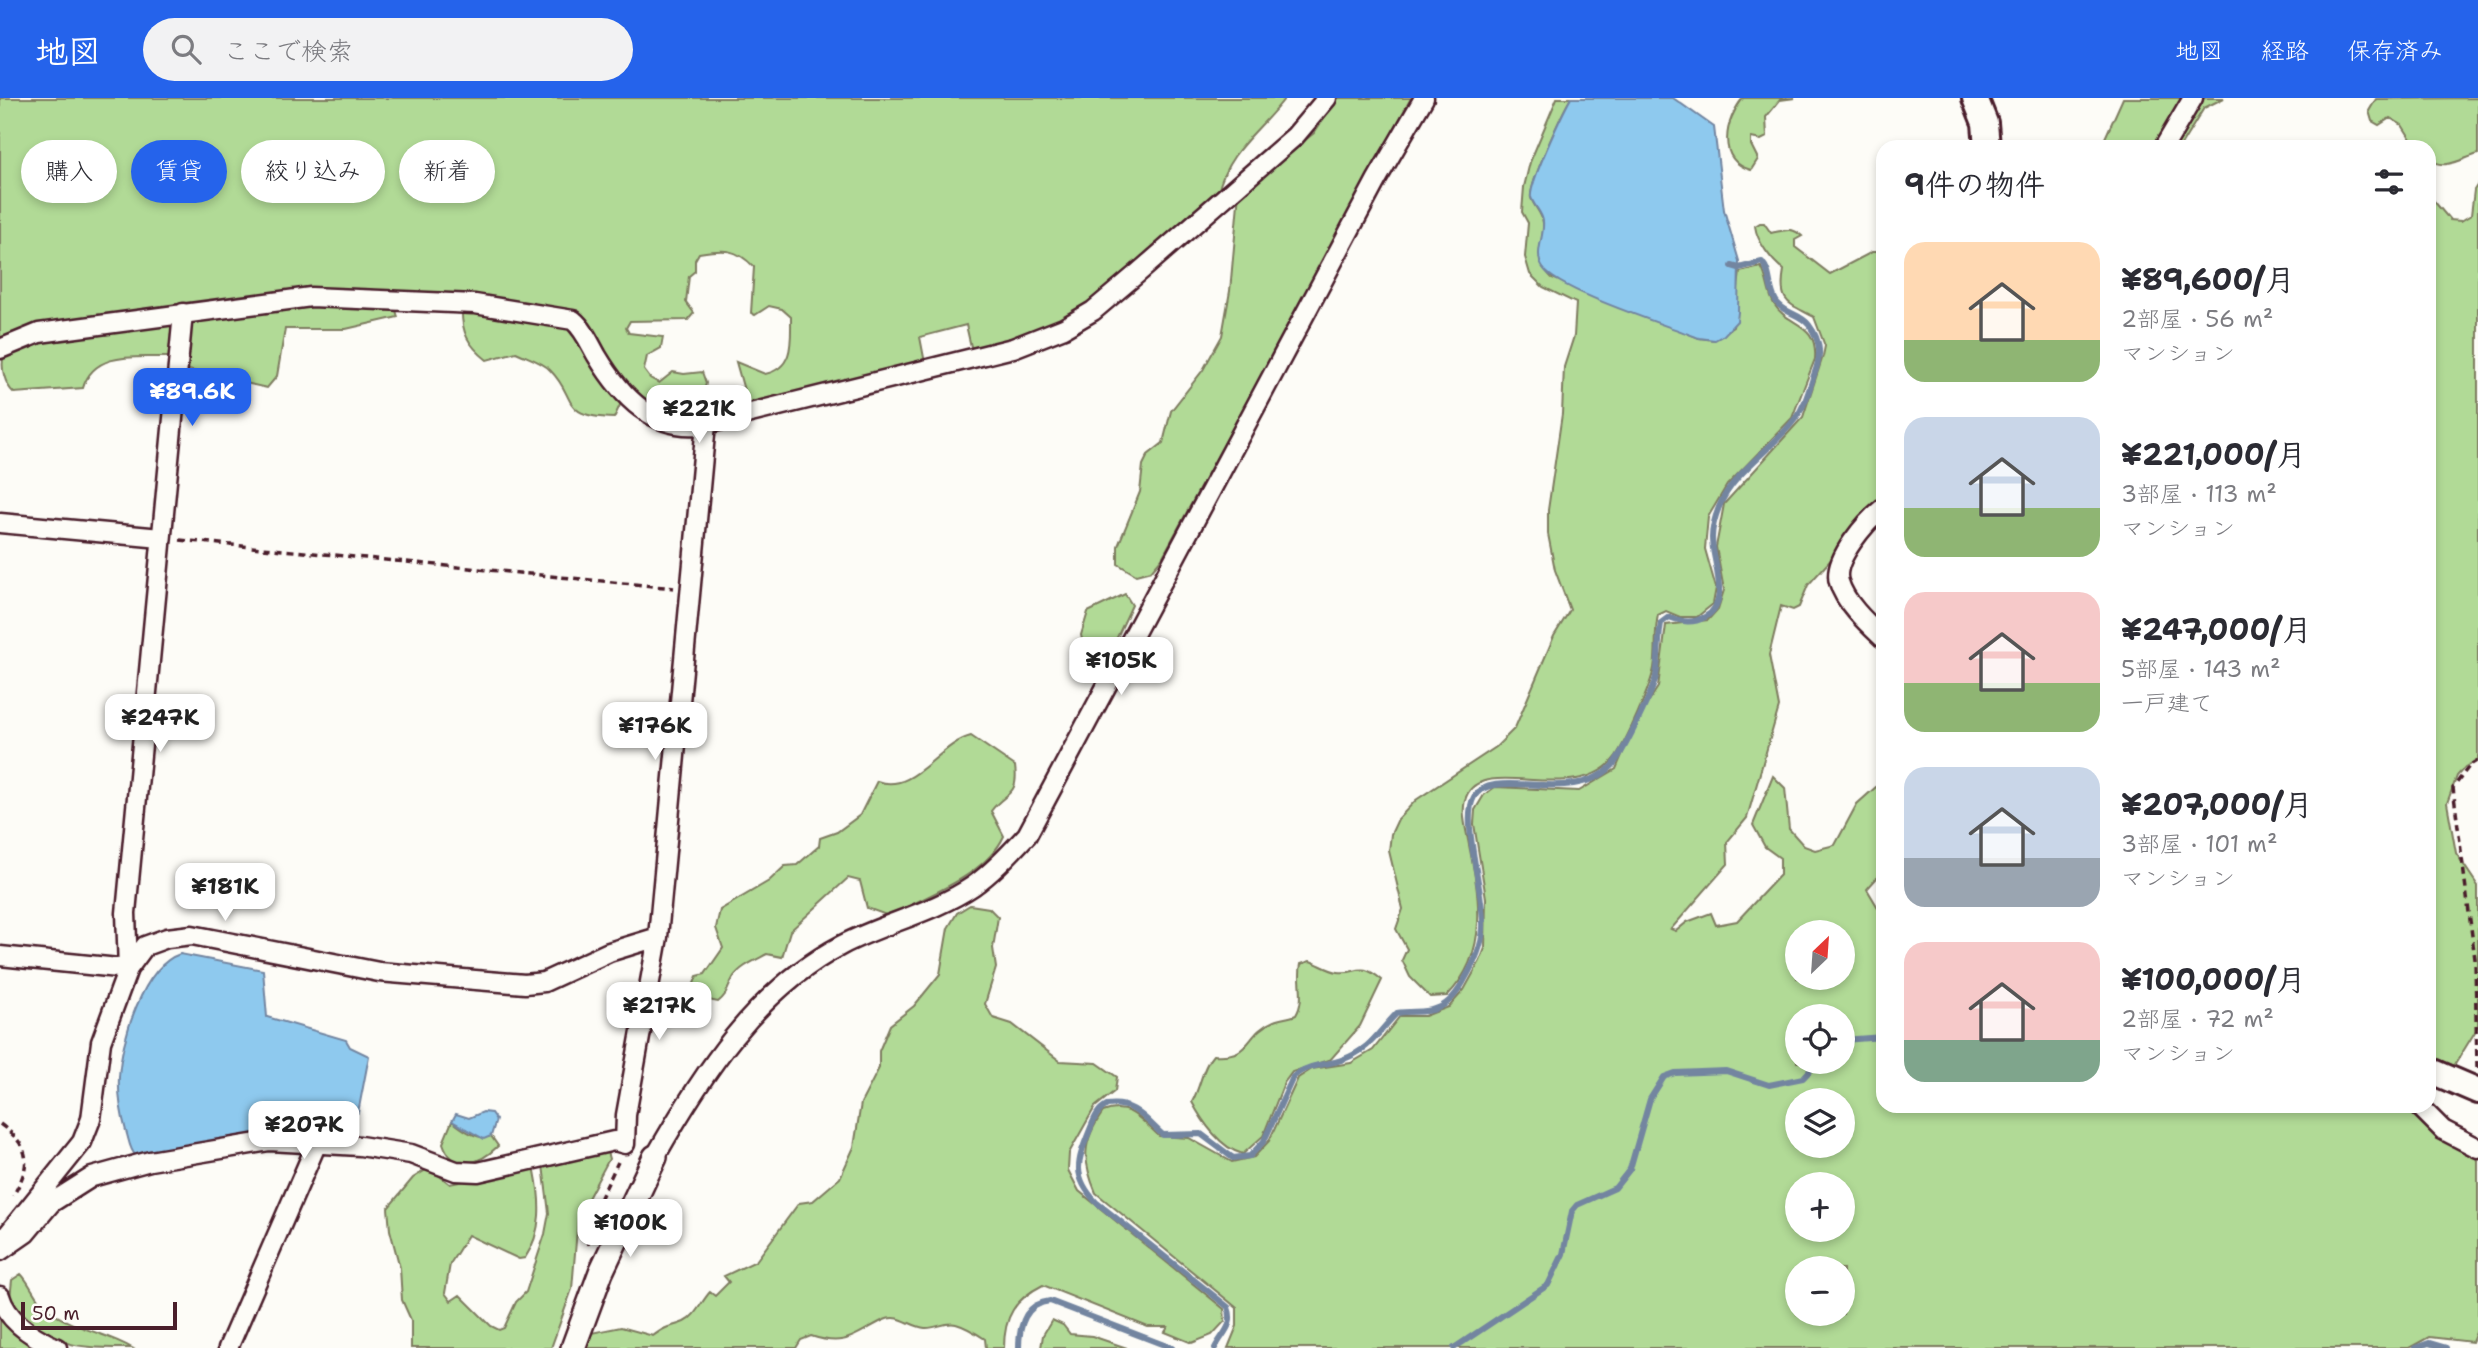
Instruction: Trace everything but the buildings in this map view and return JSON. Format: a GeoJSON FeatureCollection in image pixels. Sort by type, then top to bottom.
{"type":"FeatureCollection","features":[{"type":"Feature","properties":{"kind":"main road"},"geometry":{"type":"LineString","coordinates":[[1975,98],[1984,123],[1986,140]]}},
{"type":"Feature","properties":{"kind":"main road"},"geometry":{"type":"LineString","coordinates":[[2436,1073],[2478,1091]]}},
{"type":"Feature","properties":{"kind":"street"},"geometry":{"type":"LineString","coordinates":[[0,349],[39,334],[269,300],[351,296],[475,304],[556,315],[577,324],[614,385],[638,408],[670,423],[706,424],[1013,348],[1064,328],[1093,311],[1295,136],[1327,98]]}},
{"type":"Feature","properties":{"kind":"street"},"geometry":{"type":"LineString","coordinates":[[573,1348],[601,1272],[655,1157],[691,1095],[742,1027],[775,992],[843,944],[934,907],[973,886],[1027,835],[1371,191],[1424,98]]}},
{"type":"Feature","properties":{"kind":"street"},"geometry":{"type":"LineString","coordinates":[[2168,140],[2193,98]]}},
{"type":"Feature","properties":{"kind":"street"},"geometry":{"type":"LineString","coordinates":[[128,969],[126,913],[183,313]]}},
{"type":"Feature","properties":{"kind":"street"},"geometry":{"type":"LineString","coordinates":[[0,1251],[26,1233],[51,1203],[70,1190],[120,1167],[269,1141],[317,1143],[411,1154],[456,1171],[478,1172],[614,1141],[625,1144],[626,1115],[658,937],[706,424]]}},
{"type":"Feature","properties":{"kind":"street"},"geometry":{"type":"LineString","coordinates":[[1876,516],[1852,542],[1840,565],[1837,579],[1851,602],[1876,630]]}},
{"type":"Feature","properties":{"kind":"street"},"geometry":{"type":"LineString","coordinates":[[0,523],[161,538]]}},
{"type":"Feature","properties":{"kind":"street"},"geometry":{"type":"LineString","coordinates":[[0,1244],[82,1142],[91,1119],[101,1042],[128,969],[145,946],[167,938],[192,935],[379,972],[525,984],[544,982],[609,952],[658,937]]}},
{"type":"Feature","properties":{"kind":"street"},"geometry":{"type":"LineString","coordinates":[[0,956],[128,969]]}},
{"type":"Feature","properties":{"kind":"street"},"geometry":{"type":"LineString","coordinates":[[2426,1113],[2443,1129],[2478,1148]]}},
{"type":"Feature","properties":{"kind":"street"},"geometry":{"type":"LineString","coordinates":[[228,1348],[317,1143]]}},
{"type":"Feature","properties":{"kind":"street"},"geometry":{"type":"LineString","coordinates":[[0,1296],[11,1316],[33,1336],[57,1348]]}},
{"type":"Feature","properties":{"kind":"path"},"geometry":{"type":"LineString","coordinates":[[161,538],[690,590]]}},
{"type":"Feature","properties":{"kind":"path"},"geometry":{"type":"LineString","coordinates":[[2478,760],[2470,765],[2453,788],[2475,959],[2478,1091]]}},
{"type":"Feature","properties":{"kind":"path"},"geometry":{"type":"LineString","coordinates":[[0,1124],[19,1140],[26,1154],[24,1173],[10,1199]]}},
{"type":"Feature","properties":{"kind":"path"},"geometry":{"type":"LineString","coordinates":[[601,1272],[586,1237],[589,1222],[625,1144]]}},
{"type":"Feature","properties":{"kind":"green space"},"geometry":{"type":"Polygon","coordinates":[[[0,98],[1285,98],[1236,153],[1222,178],[1218,193],[1091,307],[1014,343],[972,351],[966,325],[920,337],[925,363],[749,408],[736,362],[765,374],[781,366],[789,353],[791,317],[782,309],[769,306],[755,315],[751,313],[754,267],[741,256],[729,251],[699,253],[695,260],[695,271],[689,276],[686,302],[694,313],[688,320],[630,321],[626,328],[629,333],[663,337],[661,348],[647,356],[644,370],[650,378],[659,383],[673,372],[702,372],[706,383],[698,420],[673,419],[641,405],[584,324],[410,294],[0,341],[0,98]]]}},
{"type":"Feature","properties":{"kind":"green space"},"geometry":{"type":"Polygon","coordinates":[[[1337,98],[1411,98],[1162,558],[1151,571],[1136,575],[1118,564],[1118,546],[1140,492],[1143,465],[1148,455],[1163,443],[1171,411],[1203,370],[1222,336],[1230,291],[1239,192],[1314,133],[1337,98]]]}},
{"type":"Feature","properties":{"kind":"green space"},"geometry":{"type":"Polygon","coordinates":[[[1557,98],[1571,98],[1540,165],[1531,198],[1543,223],[1540,257],[1545,270],[1552,278],[1699,338],[1714,340],[1733,327],[1740,272],[1761,267],[1774,304],[1812,338],[1815,359],[1792,418],[1727,485],[1708,517],[1705,549],[1716,588],[1713,604],[1697,617],[1680,617],[1666,611],[1658,615],[1652,676],[1638,713],[1616,756],[1600,771],[1581,778],[1559,781],[1494,779],[1479,783],[1468,793],[1464,816],[1478,901],[1476,942],[1461,979],[1447,996],[1430,997],[1410,977],[1402,960],[1407,949],[1396,929],[1403,909],[1389,851],[1391,834],[1398,819],[1416,800],[1496,747],[1515,728],[1554,636],[1570,610],[1555,570],[1548,534],[1548,510],[1562,414],[1564,367],[1574,336],[1576,303],[1543,287],[1530,274],[1525,257],[1528,223],[1522,212],[1530,162],[1557,98]]]}},
{"type":"Feature","properties":{"kind":"green space"},"geometry":{"type":"Polygon","coordinates":[[[1743,98],[1795,98],[1780,100],[1766,117],[1767,137],[1761,140],[1751,138],[1751,145],[1758,159],[1751,170],[1732,158],[1728,149],[1728,128],[1743,98]]]}},
{"type":"Feature","properties":{"kind":"green space"},"geometry":{"type":"Polygon","coordinates":[[[2123,98],[2224,98],[2204,108],[2184,140],[2104,140],[2123,98]]]}},
{"type":"Feature","properties":{"kind":"green space"},"geometry":{"type":"Polygon","coordinates":[[[2478,98],[2478,154],[2447,164],[2436,162],[2436,140],[2412,140],[2402,125],[2390,118],[2379,125],[2372,121],[2369,111],[2376,99],[2478,98]]]}},
{"type":"Feature","properties":{"kind":"green space"},"geometry":{"type":"Polygon","coordinates":[[[2478,184],[2478,760],[2465,767],[2457,776],[2447,803],[2456,853],[2478,886],[2478,1027],[2454,1066],[2436,1058],[2436,203],[2450,220],[2461,221],[2471,215],[2474,190],[2478,184]]]}},
{"type":"Feature","properties":{"kind":"green space"},"geometry":{"type":"Polygon","coordinates":[[[1760,223],[1764,223],[1771,233],[1787,230],[1798,233],[1802,236],[1795,240],[1795,247],[1830,274],[1876,252],[1876,510],[1808,585],[1799,607],[1793,610],[1781,606],[1769,655],[1779,707],[1747,818],[1727,842],[1728,864],[1671,929],[1676,931],[1687,922],[1711,913],[1716,925],[1737,921],[1780,875],[1780,858],[1765,847],[1753,825],[1773,776],[1785,788],[1789,829],[1804,846],[1815,850],[1835,845],[1857,804],[1876,787],[1876,879],[1867,889],[1876,904],[1876,1113],[2418,1113],[2434,1130],[2478,1160],[2478,1328],[2472,1342],[2429,1337],[2409,1348],[1228,1348],[1237,1326],[1237,1308],[1096,1193],[1088,1171],[1086,1151],[1091,1133],[1103,1112],[1112,1109],[1128,1111],[1159,1136],[1189,1138],[1232,1162],[1254,1157],[1269,1141],[1298,1078],[1312,1069],[1351,1063],[1373,1050],[1400,1016],[1425,1016],[1449,1007],[1464,990],[1485,948],[1486,898],[1474,824],[1475,810],[1484,795],[1495,787],[1579,791],[1616,769],[1637,720],[1658,687],[1666,625],[1708,620],[1718,609],[1724,590],[1716,547],[1724,504],[1803,417],[1825,346],[1814,317],[1787,301],[1783,290],[1784,270],[1766,251],[1755,226],[1760,223]]]}},
{"type":"Feature","properties":{"kind":"green space"},"geometry":{"type":"Polygon","coordinates":[[[307,301],[395,307],[398,317],[346,329],[285,329],[277,376],[267,388],[184,369],[189,318],[307,301]]]}},
{"type":"Feature","properties":{"kind":"green space"},"geometry":{"type":"Polygon","coordinates":[[[462,308],[571,324],[618,396],[621,403],[614,418],[596,417],[577,409],[550,370],[534,360],[516,352],[487,360],[467,337],[462,308]]]}},
{"type":"Feature","properties":{"kind":"green space"},"geometry":{"type":"Polygon","coordinates":[[[174,319],[175,353],[168,357],[131,357],[107,362],[97,367],[83,388],[14,393],[6,381],[3,370],[4,355],[16,348],[35,341],[84,331],[174,319]]]}},
{"type":"Feature","properties":{"kind":"green space"},"geometry":{"type":"Polygon","coordinates":[[[1125,594],[1132,605],[1114,644],[1091,652],[1084,649],[1081,635],[1088,612],[1125,594]]]}},
{"type":"Feature","properties":{"kind":"green space"},"geometry":{"type":"Polygon","coordinates":[[[971,736],[1015,766],[1016,776],[1013,789],[991,811],[1004,836],[983,863],[953,884],[889,916],[867,908],[860,881],[848,878],[790,931],[782,957],[767,954],[743,967],[718,1002],[689,996],[697,976],[705,974],[723,948],[716,928],[720,910],[769,881],[785,866],[797,865],[819,846],[820,838],[837,832],[860,815],[877,781],[903,781],[926,767],[948,748],[971,736]]]}},
{"type":"Feature","properties":{"kind":"green space"},"geometry":{"type":"Polygon","coordinates":[[[970,905],[989,908],[998,917],[993,948],[996,968],[985,1004],[993,1018],[1012,1024],[1060,1061],[1097,1063],[1117,1077],[1115,1091],[1095,1107],[1069,1153],[1068,1170],[1079,1191],[1224,1309],[1225,1321],[1212,1335],[1192,1343],[1165,1332],[1168,1327],[1148,1327],[1043,1285],[1025,1296],[1013,1310],[1006,1327],[1004,1348],[986,1348],[985,1339],[956,1324],[925,1328],[889,1318],[850,1338],[833,1341],[811,1336],[801,1340],[796,1348],[586,1348],[591,1333],[621,1327],[653,1336],[688,1319],[710,1292],[715,1296],[729,1282],[724,1276],[756,1261],[799,1203],[813,1201],[840,1178],[854,1147],[861,1103],[879,1068],[879,1051],[890,1025],[914,1006],[940,974],[948,928],[957,913],[970,905]]]}},
{"type":"Feature","properties":{"kind":"green space"},"geometry":{"type":"Polygon","coordinates":[[[1310,961],[1338,972],[1363,969],[1382,980],[1360,1026],[1331,1059],[1292,1072],[1284,1083],[1263,1136],[1243,1154],[1227,1146],[1213,1133],[1192,1102],[1213,1055],[1235,1053],[1264,1026],[1296,1015],[1301,996],[1301,964],[1310,961]]]}},
{"type":"Feature","properties":{"kind":"green space"},"geometry":{"type":"Polygon","coordinates":[[[452,1121],[476,1136],[491,1136],[498,1146],[475,1161],[467,1163],[453,1159],[443,1143],[452,1121]]]}},
{"type":"Feature","properties":{"kind":"green space"},"geometry":{"type":"Polygon","coordinates":[[[597,1151],[607,1152],[609,1159],[578,1217],[572,1289],[551,1348],[411,1348],[411,1320],[402,1300],[400,1268],[390,1230],[388,1208],[413,1178],[429,1168],[450,1184],[531,1167],[535,1171],[538,1227],[525,1258],[519,1259],[468,1235],[450,1264],[445,1293],[451,1301],[460,1295],[491,1326],[499,1330],[504,1328],[516,1302],[526,1292],[545,1234],[549,1213],[543,1165],[597,1151]]]}},
{"type":"Feature","properties":{"kind":"green space"},"geometry":{"type":"Polygon","coordinates":[[[21,1274],[36,1297],[57,1316],[132,1348],[77,1345],[50,1336],[24,1315],[10,1299],[12,1280],[21,1274]]]}},
{"type":"Feature","properties":{"kind":"green space"},"geometry":{"type":"Polygon","coordinates":[[[0,1309],[48,1348],[0,1348],[0,1309]]]}},
{"type":"Feature","properties":{"kind":"green space"},"geometry":{"type":"Polygon","coordinates":[[[1052,1320],[1063,1325],[1070,1334],[1092,1336],[1127,1348],[1041,1348],[1043,1335],[1052,1320]]]}},
{"type":"Feature","properties":{"kind":"water"},"geometry":{"type":"Polygon","coordinates":[[[1571,98],[1673,98],[1714,127],[1724,210],[1739,261],[1737,321],[1724,335],[1715,340],[1699,338],[1640,317],[1569,287],[1543,268],[1539,251],[1543,221],[1532,200],[1532,190],[1547,148],[1571,98]]]}},
{"type":"Feature","properties":{"kind":"water"},"geometry":{"type":"Polygon","coordinates":[[[180,954],[263,970],[267,1017],[346,1040],[350,1047],[369,1056],[358,1113],[328,1126],[277,1129],[136,1156],[130,1144],[119,1097],[124,1044],[136,1006],[145,989],[167,961],[180,954]]]}},
{"type":"Feature","properties":{"kind":"water"},"geometry":{"type":"Polygon","coordinates":[[[483,1112],[491,1113],[496,1120],[491,1136],[484,1139],[452,1121],[456,1114],[469,1118],[483,1112]]]}},
{"type":"Feature","properties":{"kind":"waterway"},"geometry":{"type":"LineString","coordinates":[[1215,1348],[1229,1324],[1228,1307],[1096,1202],[1083,1184],[1080,1160],[1094,1120],[1107,1105],[1125,1106],[1138,1112],[1163,1135],[1201,1134],[1233,1158],[1250,1156],[1264,1141],[1293,1077],[1299,1072],[1353,1055],[1374,1039],[1397,1013],[1433,1010],[1447,1003],[1458,991],[1478,953],[1483,928],[1471,840],[1470,808],[1474,797],[1484,788],[1498,784],[1576,784],[1595,778],[1612,766],[1630,736],[1654,684],[1661,623],[1669,617],[1687,622],[1696,621],[1713,610],[1717,602],[1719,581],[1712,534],[1725,494],[1743,472],[1786,430],[1806,398],[1819,356],[1813,331],[1805,321],[1783,309],[1776,301],[1762,262],[1739,268],[1732,266]]}},
{"type":"Feature","properties":{"kind":"waterway"},"geometry":{"type":"LineString","coordinates":[[1855,1039],[1876,1038]]}},
{"type":"Feature","properties":{"kind":"waterway"},"geometry":{"type":"LineString","coordinates":[[1454,1348],[1548,1285],[1563,1254],[1572,1211],[1577,1205],[1615,1188],[1630,1169],[1650,1099],[1664,1077],[1675,1073],[1726,1071],[1769,1085],[1803,1078],[1807,1074]]}},
{"type":"Feature","properties":{"kind":"waterway"},"geometry":{"type":"LineString","coordinates":[[1019,1348],[1020,1331],[1025,1317],[1035,1306],[1050,1301],[1172,1348]]}},
{"type":"Feature","properties":{"kind":"waterway"},"geometry":{"type":"LineString","coordinates":[[2415,1348],[2429,1343],[2446,1348]]}}]}
